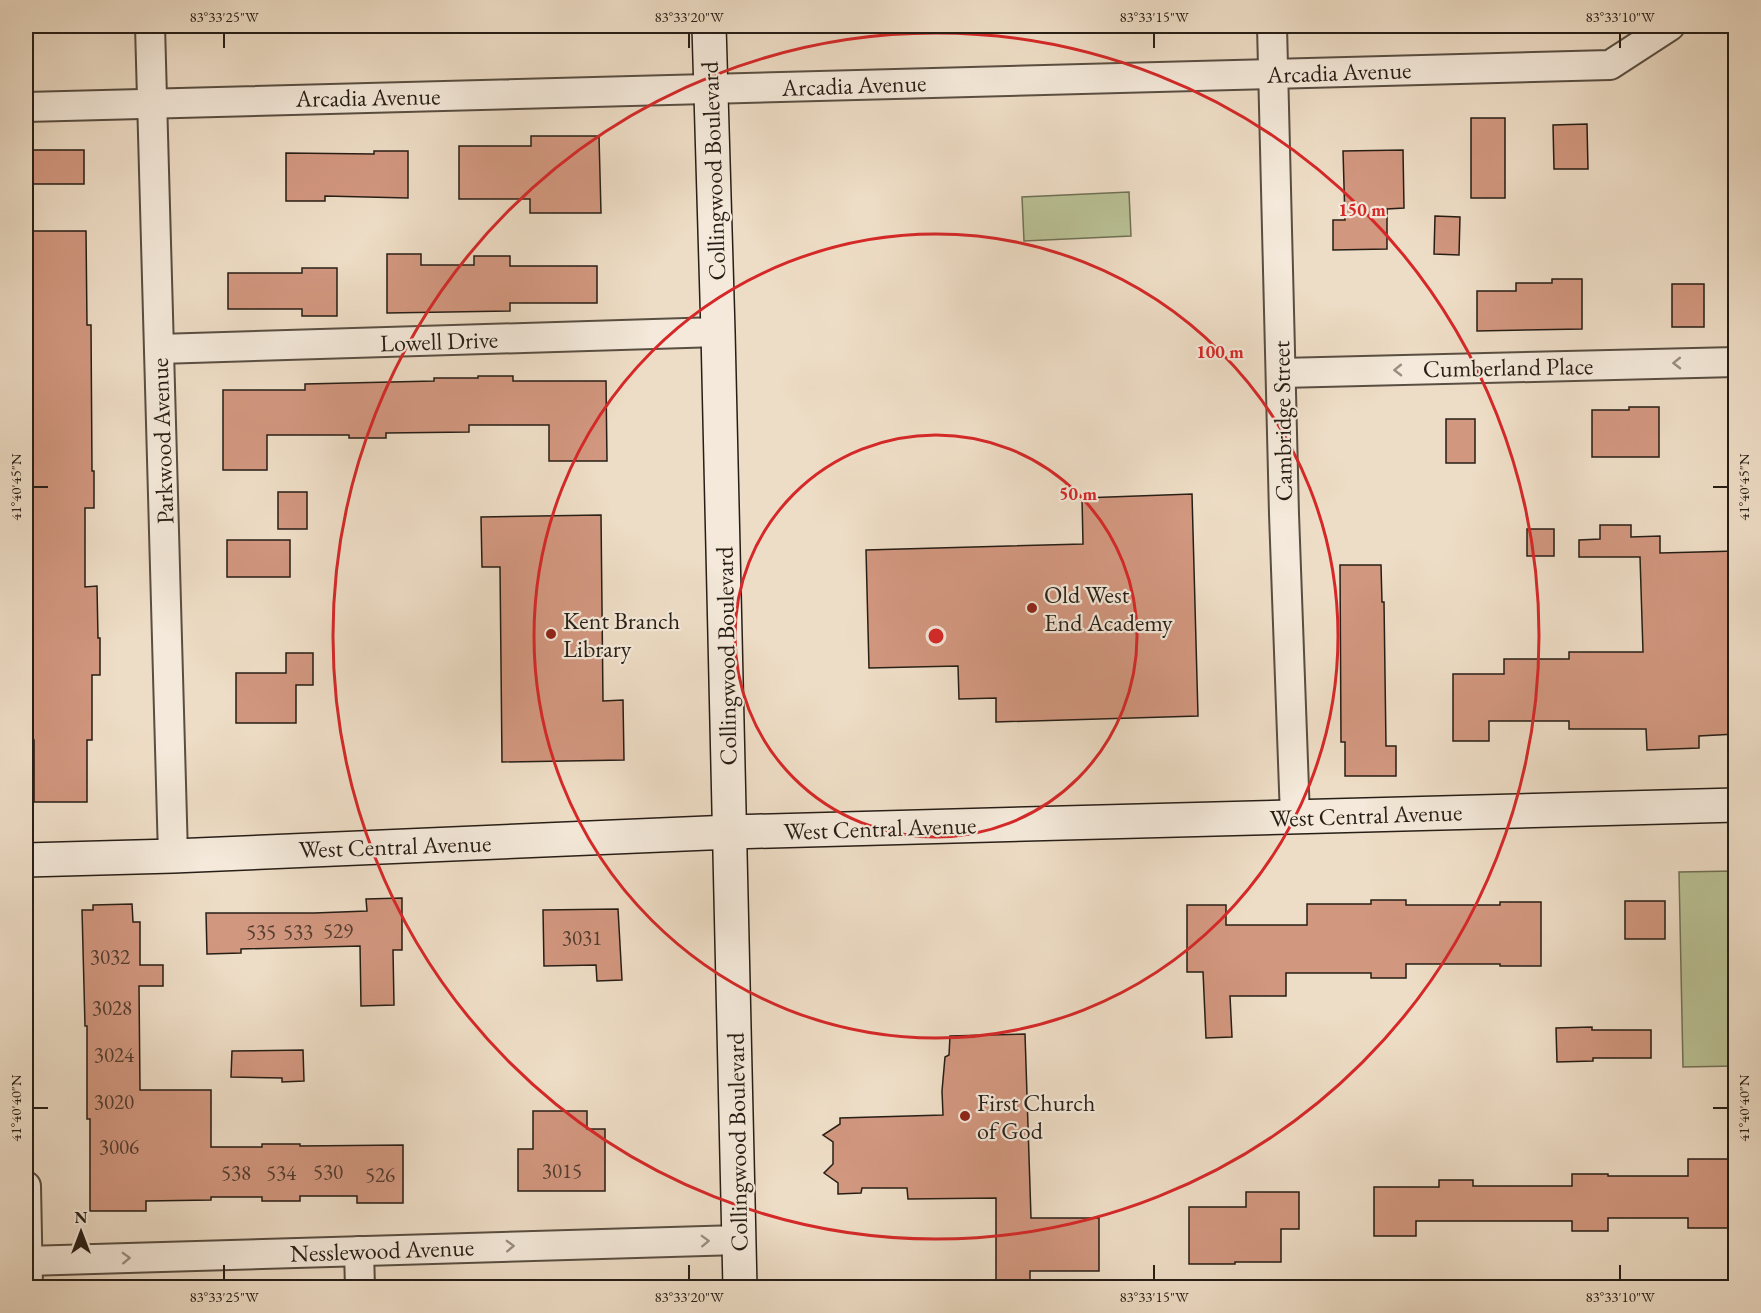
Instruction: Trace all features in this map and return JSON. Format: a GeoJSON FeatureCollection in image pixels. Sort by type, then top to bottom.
{"type":"FeatureCollection","features":[{"type":"Feature","properties":{"kind":"main road","name":"Collingwood Boulevard"},"geometry":{"type":"LineString","coordinates":[[709,26],[740,1287]]}},
{"type":"Feature","properties":{"kind":"main road","name":"West Central Avenue"},"geometry":{"type":"LineString","coordinates":[[26,860],[173,856],[730,832],[1736,805]]}},
{"type":"Feature","properties":{"kind":"street","name":"Parkwood Avenue"},"geometry":{"type":"LineString","coordinates":[[150,26],[173,856]]}},
{"type":"Feature","properties":{"kind":"street","name":"Cambridge Street"},"geometry":{"type":"LineString","coordinates":[[1272,26],[1294,817]]}},
{"type":"Feature","properties":{"kind":"street","name":"Arcadia Avenue"},"geometry":{"type":"LineString","coordinates":[[26,107],[1610,65],[1670,26]]}},
{"type":"Feature","properties":{"kind":"street","name":"Lowell Drive"},"geometry":{"type":"LineString","coordinates":[[159,349],[718,332]]}},
{"type":"Feature","properties":{"kind":"street","name":"Cumberland Place"},"geometry":{"type":"LineString","coordinates":[[1281,373],[1736,362]]}},
{"type":"Feature","properties":{"kind":"street"},"geometry":{"type":"LineString","coordinates":[[26,1186],[27,1270]]}},
{"type":"Feature","properties":{"kind":"street","name":"Nesslewood Avenue"},"geometry":{"type":"LineString","coordinates":[[27,1270],[359,1251],[739,1240]]}},
{"type":"Feature","properties":{"kind":"street"},"geometry":{"type":"LineString","coordinates":[[359,1251],[360,1287]]}},
{"type":"Feature","properties":{"kind":"green space"},"geometry":{"type":"Polygon","coordinates":[[[1129,192],[1131,236],[1024,241],[1022,197],[1129,192]]]}},
{"type":"Feature","properties":{"kind":"green space"},"geometry":{"type":"Polygon","coordinates":[[[1735,871],[1735,1066],[1683,1067],[1679,872],[1735,871]]]}},
{"type":"Feature","properties":{"kind":"building"},"geometry":{"type":"Polygon","coordinates":[[[1471,118],[1505,118],[1505,198],[1471,198],[1471,118]]]}},
{"type":"Feature","properties":{"kind":"building"},"geometry":{"type":"Polygon","coordinates":[[[1587,124],[1588,169],[1554,169],[1553,125],[1587,124]]]}},
{"type":"Feature","properties":{"kind":"building"},"geometry":{"type":"Polygon","coordinates":[[[531,136],[599,136],[601,213],[530,213],[530,199],[459,199],[459,146],[531,146],[531,136]]]}},
{"type":"Feature","properties":{"kind":"building"},"geometry":{"type":"Polygon","coordinates":[[[27,150],[84,150],[84,184],[27,184],[27,150]]]}},
{"type":"Feature","properties":{"kind":"building"},"geometry":{"type":"Polygon","coordinates":[[[1403,150],[1404,208],[1387,209],[1387,249],[1333,250],[1333,220],[1345,220],[1343,151],[1403,150]]]}},
{"type":"Feature","properties":{"kind":"building"},"geometry":{"type":"Polygon","coordinates":[[[374,151],[408,151],[408,198],[325,196],[325,201],[286,201],[286,153],[374,154],[374,151]]]}},
{"type":"Feature","properties":{"kind":"building"},"geometry":{"type":"Polygon","coordinates":[[[1435,216],[1460,217],[1459,255],[1434,254],[1435,216]]]}},
{"type":"Feature","properties":{"kind":"building"},"geometry":{"type":"Polygon","coordinates":[[[30,231],[86,231],[87,325],[91,325],[94,508],[85,508],[85,587],[97,586],[98,638],[100,638],[100,675],[92,675],[92,740],[87,740],[87,802],[34,802],[34,740],[29,740],[29,700],[32,700],[32,630],[26,630],[26,372],[33,372],[33,313],[26,313],[26,273],[30,273],[30,231]]]}},
{"type":"Feature","properties":{"kind":"building"},"geometry":{"type":"Polygon","coordinates":[[[387,254],[421,254],[421,265],[474,265],[474,256],[510,256],[510,266],[597,266],[597,303],[510,303],[510,311],[387,313],[387,254]]]}},
{"type":"Feature","properties":{"kind":"building"},"geometry":{"type":"Polygon","coordinates":[[[302,268],[337,268],[337,316],[302,316],[302,309],[228,309],[228,273],[302,273],[302,268]]]}},
{"type":"Feature","properties":{"kind":"building"},"geometry":{"type":"Polygon","coordinates":[[[1552,279],[1582,279],[1582,329],[1477,331],[1477,291],[1516,291],[1516,283],[1552,283],[1552,279]]]}},
{"type":"Feature","properties":{"kind":"building"},"geometry":{"type":"Polygon","coordinates":[[[1672,284],[1704,284],[1704,327],[1672,327],[1672,284]]]}},
{"type":"Feature","properties":{"kind":"building"},"geometry":{"type":"Polygon","coordinates":[[[478,376],[513,376],[513,381],[606,381],[607,461],[549,461],[549,425],[469,425],[469,432],[386,433],[386,438],[349,438],[349,435],[267,435],[267,470],[223,470],[223,390],[305,390],[305,384],[434,381],[434,378],[478,378],[478,376]]]}},
{"type":"Feature","properties":{"kind":"building"},"geometry":{"type":"Polygon","coordinates":[[[1629,407],[1659,407],[1659,457],[1592,457],[1592,410],[1629,410],[1629,407]]]}},
{"type":"Feature","properties":{"kind":"building"},"geometry":{"type":"Polygon","coordinates":[[[1446,419],[1475,419],[1475,463],[1446,463],[1446,419]]]}},
{"type":"Feature","properties":{"kind":"building"},"geometry":{"type":"Polygon","coordinates":[[[278,492],[307,492],[307,529],[278,529],[278,492]]]}},
{"type":"Feature","properties":{"kind":"building","name":"Old West End Academy"},"geometry":{"type":"Polygon","coordinates":[[[1192,494],[1198,716],[996,722],[996,698],[959,699],[958,666],[869,668],[866,550],[1083,544],[1082,498],[1192,494]]]}},
{"type":"Feature","properties":{"kind":"building","name":"Kent Branch Library"},"geometry":{"type":"Polygon","coordinates":[[[601,515],[603,701],[623,700],[624,760],[502,762],[500,567],[482,567],[481,517],[601,515]]]}},
{"type":"Feature","properties":{"kind":"building"},"geometry":{"type":"Polygon","coordinates":[[[1600,525],[1631,525],[1631,537],[1660,536],[1660,553],[1736,551],[1736,734],[1699,736],[1699,748],[1647,750],[1646,729],[1569,729],[1569,721],[1489,721],[1489,741],[1453,741],[1453,674],[1504,674],[1504,659],[1569,659],[1569,652],[1643,652],[1640,557],[1579,557],[1579,540],[1600,539],[1600,525]]]}},
{"type":"Feature","properties":{"kind":"building"},"geometry":{"type":"Polygon","coordinates":[[[1527,529],[1554,529],[1554,556],[1527,556],[1527,529]]]}},
{"type":"Feature","properties":{"kind":"building"},"geometry":{"type":"Polygon","coordinates":[[[227,540],[290,540],[290,577],[227,577],[227,540]]]}},
{"type":"Feature","properties":{"kind":"building"},"geometry":{"type":"Polygon","coordinates":[[[1340,565],[1381,565],[1382,602],[1384,602],[1386,746],[1396,746],[1396,776],[1345,776],[1345,742],[1341,742],[1340,565]]]}},
{"type":"Feature","properties":{"kind":"building"},"geometry":{"type":"Polygon","coordinates":[[[286,653],[313,653],[313,685],[296,685],[296,723],[236,723],[236,673],[286,673],[286,653]]]}},
{"type":"Feature","properties":{"kind":"building"},"geometry":{"type":"Polygon","coordinates":[[[402,898],[402,950],[393,950],[394,1005],[361,1006],[360,946],[241,949],[241,953],[207,954],[206,913],[367,911],[366,899],[402,898]]]}},
{"type":"Feature","properties":{"kind":"building"},"geometry":{"type":"Polygon","coordinates":[[[1371,900],[1406,900],[1406,905],[1500,905],[1500,902],[1541,902],[1541,966],[1406,964],[1406,978],[1371,978],[1371,973],[1286,973],[1286,996],[1230,996],[1232,1037],[1206,1038],[1203,972],[1187,972],[1187,905],[1226,905],[1226,925],[1307,925],[1307,904],[1371,904],[1371,900]]]}},
{"type":"Feature","properties":{"kind":"building"},"geometry":{"type":"Polygon","coordinates":[[[1625,901],[1665,901],[1665,939],[1625,939],[1625,901]]]}},
{"type":"Feature","properties":{"kind":"building"},"geometry":{"type":"Polygon","coordinates":[[[132,904],[133,922],[140,922],[140,965],[163,965],[163,986],[139,986],[140,1090],[211,1090],[211,1147],[262,1147],[262,1144],[403,1145],[403,1203],[357,1203],[357,1196],[300,1196],[300,1201],[262,1201],[262,1197],[211,1197],[211,1200],[146,1201],[146,1211],[90,1211],[90,1119],[87,1119],[87,1026],[85,1026],[82,910],[93,910],[93,905],[132,904]]]}},
{"type":"Feature","properties":{"kind":"building"},"geometry":{"type":"Polygon","coordinates":[[[618,909],[622,980],[597,981],[596,965],[544,966],[543,910],[618,909]]]}},
{"type":"Feature","properties":{"kind":"building"},"geometry":{"type":"Polygon","coordinates":[[[1592,1027],[1592,1030],[1651,1030],[1651,1058],[1593,1058],[1593,1061],[1557,1062],[1556,1028],[1592,1027]]]}},
{"type":"Feature","properties":{"kind":"building","name":"First Church of God"},"geometry":{"type":"Polygon","coordinates":[[[1025,1034],[1031,1218],[1099,1218],[1099,1271],[1030,1271],[1030,1286],[996,1286],[996,1198],[908,1199],[907,1188],[862,1188],[861,1193],[838,1194],[838,1183],[824,1173],[833,1164],[833,1142],[823,1135],[840,1124],[840,1118],[943,1115],[942,1091],[945,1057],[949,1055],[950,1036],[1025,1034]]]}},
{"type":"Feature","properties":{"kind":"building"},"geometry":{"type":"Polygon","coordinates":[[[303,1050],[304,1081],[282,1082],[282,1078],[231,1077],[232,1051],[303,1050]]]}},
{"type":"Feature","properties":{"kind":"building"},"geometry":{"type":"Polygon","coordinates":[[[533,1111],[587,1111],[587,1129],[605,1129],[605,1191],[518,1191],[518,1149],[533,1149],[533,1111]]]}},
{"type":"Feature","properties":{"kind":"building"},"geometry":{"type":"Polygon","coordinates":[[[1688,1159],[1730,1159],[1730,1228],[1688,1228],[1688,1218],[1608,1218],[1608,1231],[1572,1231],[1572,1221],[1416,1221],[1416,1236],[1374,1236],[1374,1187],[1439,1187],[1439,1180],[1473,1180],[1473,1186],[1572,1186],[1572,1174],[1688,1176],[1688,1159]]]}},
{"type":"Feature","properties":{"kind":"building"},"geometry":{"type":"Polygon","coordinates":[[[1246,1192],[1299,1192],[1299,1229],[1281,1229],[1281,1262],[1189,1264],[1189,1207],[1246,1207],[1246,1192]]]}},
{"type":"Feature","properties":{"kind":"place","name":"Old West End Academy"},"geometry":{"type":"Point","coordinates":[1032,608]}},
{"type":"Feature","properties":{"kind":"place","name":"Kent Branch Library"},"geometry":{"type":"Point","coordinates":[551,634]}},
{"type":"Feature","properties":{"kind":"place","name":"First Church of God"},"geometry":{"type":"Point","coordinates":[965,1116]}}]}
